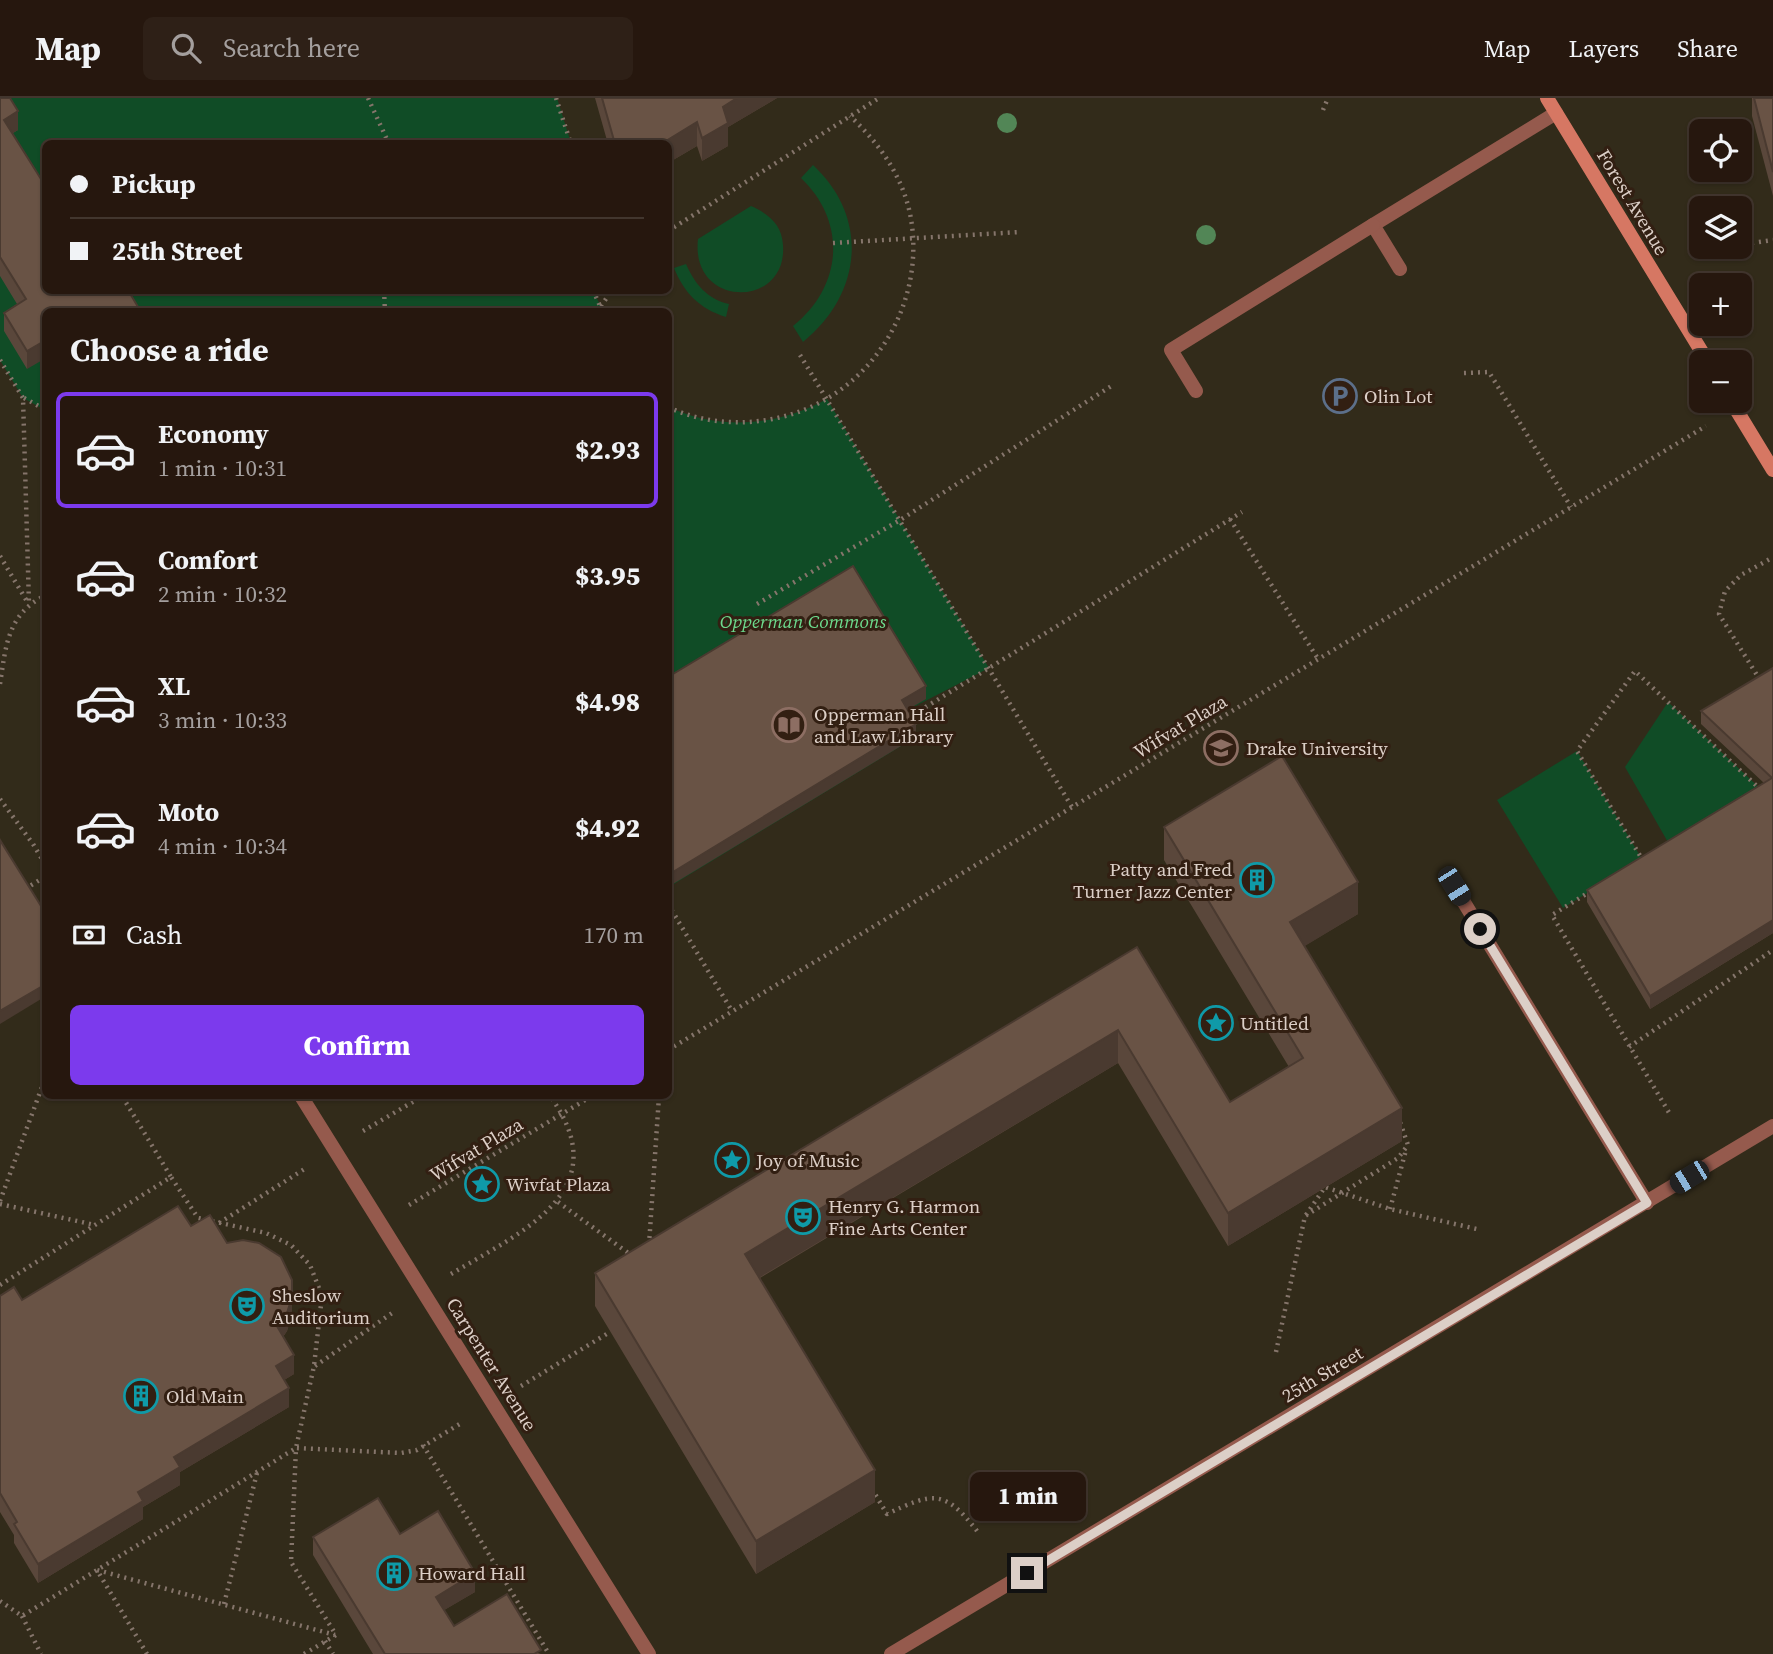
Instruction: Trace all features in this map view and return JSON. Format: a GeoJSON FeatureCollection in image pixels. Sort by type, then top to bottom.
{"type":"FeatureCollection","features":[{"type":"Feature","properties":{"kind":"main road","name":"Forest Avenue"},"geometry":{"type":"LineString","coordinates":[[1547,98],[1700,350]]}},
{"type":"Feature","properties":{"kind":"main road"},"geometry":{"type":"LineString","coordinates":[[1738,413],[1773,470]]}},
{"type":"Feature","properties":{"kind":"street"},"geometry":{"type":"LineString","coordinates":[[1196,391],[1171,350],[1556,113]]}},
{"type":"Feature","properties":{"kind":"street"},"geometry":{"type":"LineString","coordinates":[[1373,225],[1400,269]]}},
{"type":"Feature","properties":{"kind":"street"},"geometry":{"type":"LineString","coordinates":[[1454,886],[1647,1203]]}},
{"type":"Feature","properties":{"kind":"street","name":"Carpenter Avenue"},"geometry":{"type":"LineString","coordinates":[[303,1099],[649,1654]]}},
{"type":"Feature","properties":{"kind":"street","name":"25th Street"},"geometry":{"type":"LineString","coordinates":[[891,1654],[1773,1126]]}},
{"type":"Feature","properties":{"kind":"path"},"geometry":{"type":"LineString","coordinates":[[368,98],[387,140]]}},
{"type":"Feature","properties":{"kind":"path"},"geometry":{"type":"LineString","coordinates":[[556,98],[569,140]]}},
{"type":"Feature","properties":{"kind":"path"},"geometry":{"type":"LineString","coordinates":[[672,228],[879,98]]}},
{"type":"Feature","properties":{"kind":"path"},"geometry":{"type":"LineString","coordinates":[[1323,110],[1328,98]]}},
{"type":"Feature","properties":{"kind":"path"},"geometry":{"type":"LineString","coordinates":[[672,408],[705,419],[732,423],[760,422],[788,416],[838,393],[864,372],[885,345],[901,316],[910,285],[911,218],[902,187],[887,157],[869,133],[850,116]]}},
{"type":"Feature","properties":{"kind":"path"},"geometry":{"type":"LineString","coordinates":[[833,243],[1020,232]]}},
{"type":"Feature","properties":{"kind":"path"},"geometry":{"type":"LineString","coordinates":[[1752,243],[1773,240]]}},
{"type":"Feature","properties":{"kind":"path"},"geometry":{"type":"LineString","coordinates":[[800,355],[1072,807]]}},
{"type":"Feature","properties":{"kind":"path"},"geometry":{"type":"LineString","coordinates":[[0,360],[23,398],[29,604]]}},
{"type":"Feature","properties":{"kind":"path"},"geometry":{"type":"LineString","coordinates":[[1464,373],[1489,372],[1571,507]]}},
{"type":"Feature","properties":{"kind":"path"},"geometry":{"type":"LineString","coordinates":[[757,604],[900,520],[1113,385]]}},
{"type":"Feature","properties":{"kind":"path"},"geometry":{"type":"LineString","coordinates":[[23,398],[42,408]]}},
{"type":"Feature","properties":{"kind":"path","name":"Wifvat Plaza"},"geometry":{"type":"LineString","coordinates":[[672,1048],[1706,426]]}},
{"type":"Feature","properties":{"kind":"path"},"geometry":{"type":"LineString","coordinates":[[902,713],[916,713],[1242,512]]}},
{"type":"Feature","properties":{"kind":"path"},"geometry":{"type":"LineString","coordinates":[[1230,519],[1318,659]]}},
{"type":"Feature","properties":{"kind":"path"},"geometry":{"type":"LineString","coordinates":[[0,556],[29,604]]}},
{"type":"Feature","properties":{"kind":"path"},"geometry":{"type":"LineString","coordinates":[[1764,686],[1719,614],[1726,591],[1741,575],[1770,559]]}},
{"type":"Feature","properties":{"kind":"path"},"geometry":{"type":"LineString","coordinates":[[0,684],[6,642],[13,625],[29,604],[42,597]]}},
{"type":"Feature","properties":{"kind":"path"},"geometry":{"type":"LineString","coordinates":[[1631,866],[1642,859],[1577,751],[1635,671],[1766,794]]}},
{"type":"Feature","properties":{"kind":"path"},"geometry":{"type":"LineString","coordinates":[[0,799],[42,859]]}},
{"type":"Feature","properties":{"kind":"path"},"geometry":{"type":"LineString","coordinates":[[23,890],[42,879]]}},
{"type":"Feature","properties":{"kind":"path"},"geometry":{"type":"LineString","coordinates":[[1597,887],[1552,915],[1671,1116]]}},
{"type":"Feature","properties":{"kind":"path"},"geometry":{"type":"LineString","coordinates":[[672,911],[732,1012]]}},
{"type":"Feature","properties":{"kind":"path"},"geometry":{"type":"LineString","coordinates":[[1629,1047],[1773,950]]}},
{"type":"Feature","properties":{"kind":"path"},"geometry":{"type":"LineString","coordinates":[[42,1087],[0,1203],[96,1225]]}},
{"type":"Feature","properties":{"kind":"path"},"geometry":{"type":"LineString","coordinates":[[124,1099],[198,1219],[266,1233],[291,1245],[310,1265],[322,1296],[314,1366],[296,1448],[291,1562],[336,1635]]}},
{"type":"Feature","properties":{"kind":"path"},"geometry":{"type":"LineString","coordinates":[[363,1131],[418,1099]]}},
{"type":"Feature","properties":{"kind":"path"},"geometry":{"type":"LineString","coordinates":[[452,1274],[531,1225],[558,1202],[566,1190],[573,1160],[572,1136],[552,1099]]}},
{"type":"Feature","properties":{"kind":"path","name":"Wifvat Plaza"},"geometry":{"type":"LineString","coordinates":[[410,1205],[587,1099]]}},
{"type":"Feature","properties":{"kind":"path"},"geometry":{"type":"LineString","coordinates":[[648,1258],[659,1099]]}},
{"type":"Feature","properties":{"kind":"path"},"geometry":{"type":"LineString","coordinates":[[1390,1209],[1408,1145],[1403,1126],[1396,1114]]}},
{"type":"Feature","properties":{"kind":"path"},"geometry":{"type":"LineString","coordinates":[[1306,1216],[1398,1158],[1408,1145]]}},
{"type":"Feature","properties":{"kind":"path"},"geometry":{"type":"LineString","coordinates":[[219,1223],[306,1168]]}},
{"type":"Feature","properties":{"kind":"path"},"geometry":{"type":"LineString","coordinates":[[0,1285],[171,1177]]}},
{"type":"Feature","properties":{"kind":"path"},"geometry":{"type":"LineString","coordinates":[[1276,1352],[1306,1216],[1325,1187],[1390,1209],[1481,1230]]}},
{"type":"Feature","properties":{"kind":"path"},"geometry":{"type":"LineString","coordinates":[[558,1202],[641,1263]]}},
{"type":"Feature","properties":{"kind":"path"},"geometry":{"type":"LineString","coordinates":[[314,1366],[395,1311]]}},
{"type":"Feature","properties":{"kind":"path"},"geometry":{"type":"LineString","coordinates":[[521,1386],[610,1332]]}},
{"type":"Feature","properties":{"kind":"path"},"geometry":{"type":"LineString","coordinates":[[22,1616],[296,1448],[401,1452],[416,1450],[463,1422]]}},
{"type":"Feature","properties":{"kind":"path"},"geometry":{"type":"LineString","coordinates":[[423,1446],[549,1654]]}},
{"type":"Feature","properties":{"kind":"path"},"geometry":{"type":"LineString","coordinates":[[224,1604],[258,1472]]}},
{"type":"Feature","properties":{"kind":"path"},"geometry":{"type":"LineString","coordinates":[[866,1479],[887,1514],[917,1500],[936,1496],[961,1510],[977,1531]]}},
{"type":"Feature","properties":{"kind":"path"},"geometry":{"type":"LineString","coordinates":[[97,1570],[336,1635]]}},
{"type":"Feature","properties":{"kind":"path"},"geometry":{"type":"LineString","coordinates":[[97,1570],[147,1654]]}},
{"type":"Feature","properties":{"kind":"path"},"geometry":{"type":"LineString","coordinates":[[0,1601],[22,1616],[41,1654]]}},
{"type":"Feature","properties":{"kind":"path"},"geometry":{"type":"LineString","coordinates":[[304,1654],[336,1635]]}},
{"type":"Feature","properties":{"kind":"path"},"geometry":{"type":"LineString","coordinates":[[325,1641],[331,1652]]}},
{"type":"Feature","properties":{"kind":"shaded area","name":"Drake University"},"geometry":{"type":"Polygon","coordinates":[[[0,98],[1773,98],[1773,1654],[0,1654],[0,98]]]}},
{"type":"Feature","properties":{"kind":"green space"},"geometry":{"type":"Polygon","coordinates":[[[0,98],[557,98],[570,140],[42,140],[42,294],[595,294],[600,308],[42,308],[42,408],[23,398],[0,360],[0,98]]]}},
{"type":"Feature","properties":{"kind":"green space"},"geometry":{"type":"Polygon","coordinates":[[[813,165],[831,186],[844,208],[852,255],[847,279],[837,302],[823,323],[803,342],[793,326],[822,293],[833,254],[832,234],[826,215],[816,196],[801,178],[813,165]]]}},
{"type":"Feature","properties":{"kind":"green space"},"geometry":{"type":"Polygon","coordinates":[[[751,206],[769,217],[780,232],[783,245],[780,266],[771,281],[756,290],[739,292],[723,289],[709,278],[700,262],[698,239],[751,206]]]}},
{"type":"Feature","properties":{"kind":"green space"},"geometry":{"type":"Polygon","coordinates":[[[686,264],[703,290],[729,304],[726,317],[701,305],[688,292],[674,268],[686,264]]]}},
{"type":"Feature","properties":{"kind":"green space","name":"Opperman Commons"},"geometry":{"type":"Polygon","coordinates":[[[827,399],[989,668],[902,713],[916,737],[672,885],[672,408],[708,420],[748,422],[769,420],[827,399]]]}},
{"type":"Feature","properties":{"kind":"green space"},"geometry":{"type":"Polygon","coordinates":[[[1668,702],[1766,794],[1673,851],[1625,767],[1668,702]]]}},
{"type":"Feature","properties":{"kind":"green space"},"geometry":{"type":"Polygon","coordinates":[[[1577,751],[1642,859],[1563,908],[1497,800],[1577,751]]]}},
{"type":"Feature","properties":{"kind":"building"},"geometry":{"type":"Polygon","coordinates":[[[0,98],[10,98],[18,111],[4,120],[42,181],[42,294],[130,294],[139,308],[42,308],[42,342],[27,351],[4,313],[26,299],[0,257],[0,98]]]}},
{"type":"Feature","properties":{"kind":"building"},"geometry":{"type":"Polygon","coordinates":[[[602,98],[737,98],[723,107],[728,123],[702,138],[697,122],[668,140],[614,140],[602,98]]]}},
{"type":"Feature","properties":{"kind":"building"},"geometry":{"type":"Polygon","coordinates":[[[1754,98],[1773,98],[1773,172],[1754,98]]]}},
{"type":"Feature","properties":{"kind":"building","name":"Opperman Hall and Law Library"},"geometry":{"type":"Polygon","coordinates":[[[853,566],[926,686],[902,700],[916,724],[672,873],[672,675],[853,566]]]}},
{"type":"Feature","properties":{"kind":"building"},"geometry":{"type":"Polygon","coordinates":[[[1773,668],[1773,920],[1650,996],[1587,890],[1772,778],[1701,711],[1773,668]]]}},
{"type":"Feature","properties":{"kind":"building","name":"Henry G. Harmon Fine Arts Center"},"geometry":{"type":"Polygon","coordinates":[[[1282,756],[1358,882],[1290,922],[1402,1108],[1228,1213],[1118,1030],[745,1254],[875,1470],[756,1541],[595,1273],[1137,947],[1230,1102],[1303,1058],[1164,827],[1282,756]]]}},
{"type":"Feature","properties":{"kind":"building"},"geometry":{"type":"Polygon","coordinates":[[[0,840],[42,908],[42,986],[0,1011],[0,840]]]}},
{"type":"Feature","properties":{"kind":"building","name":"Old Main"},"geometry":{"type":"Polygon","coordinates":[[[178,1206],[191,1226],[210,1215],[227,1243],[243,1240],[259,1243],[281,1257],[292,1280],[292,1297],[287,1313],[277,1326],[294,1355],[276,1366],[289,1388],[174,1457],[180,1467],[138,1492],[143,1501],[38,1564],[14,1524],[17,1522],[0,1493],[0,1296],[14,1287],[22,1300],[178,1206]]]}},
{"type":"Feature","properties":{"kind":"building","name":"Howard Hall"},"geometry":{"type":"Polygon","coordinates":[[[378,1498],[400,1534],[438,1511],[475,1573],[436,1597],[454,1626],[507,1594],[541,1650],[534,1654],[385,1654],[313,1537],[378,1498]]]}},
{"type":"Feature","properties":{"kind":"place","name":"Olin Lot"},"geometry":{"type":"Point","coordinates":[1340,396]}},
{"type":"Feature","properties":{"kind":"place","name":"Opperman Hall and Law Library"},"geometry":{"type":"Point","coordinates":[789,725]}},
{"type":"Feature","properties":{"kind":"place","name":"Drake University"},"geometry":{"type":"Point","coordinates":[1221,748]}},
{"type":"Feature","properties":{"kind":"place","name":"Patty and Fred Turner Jazz Center"},"geometry":{"type":"Point","coordinates":[1257,880]}},
{"type":"Feature","properties":{"kind":"place","name":"Untitled"},"geometry":{"type":"Point","coordinates":[1216,1023]}},
{"type":"Feature","properties":{"kind":"place","name":"Joy of Music"},"geometry":{"type":"Point","coordinates":[732,1160]}},
{"type":"Feature","properties":{"kind":"place","name":"Wivfat Plaza"},"geometry":{"type":"Point","coordinates":[482,1184]}},
{"type":"Feature","properties":{"kind":"place","name":"Henry G. Harmon Fine Arts Center"},"geometry":{"type":"Point","coordinates":[803,1217]}},
{"type":"Feature","properties":{"kind":"place","name":"Sheslow Auditorium"},"geometry":{"type":"Point","coordinates":[247,1306]}},
{"type":"Feature","properties":{"kind":"place","name":"Old Main"},"geometry":{"type":"Point","coordinates":[141,1396]}},
{"type":"Feature","properties":{"kind":"place","name":"Howard Hall"},"geometry":{"type":"Point","coordinates":[394,1573]}},
{"type":"Feature","properties":{"kind":"route"},"geometry":{"type":"LineString","coordinates":[[1027,1573],[1647,1203],[1480,929]]}}]}
